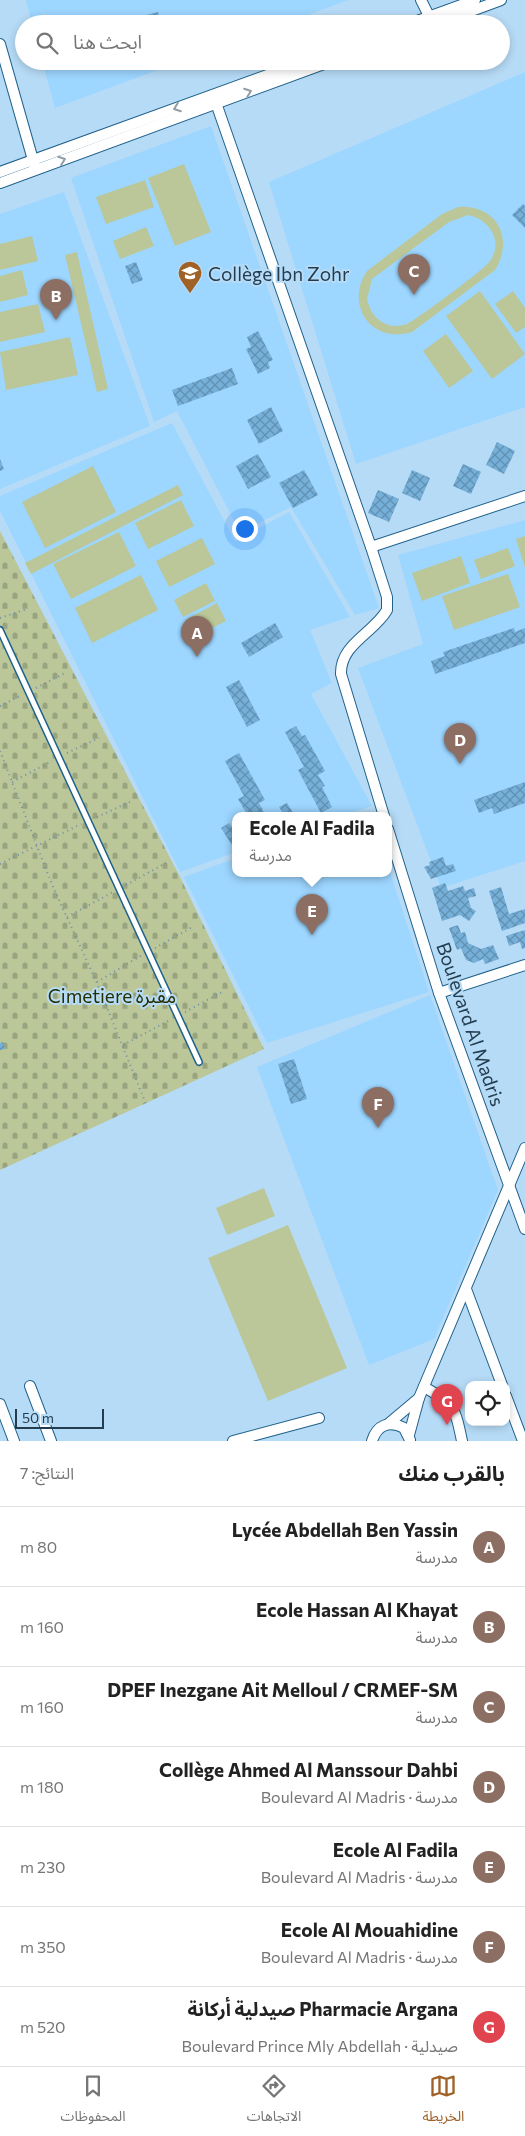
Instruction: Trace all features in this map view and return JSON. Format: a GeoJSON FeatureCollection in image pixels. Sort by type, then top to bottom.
{"type":"FeatureCollection","features":[{"type":"Feature","properties":{"kind":"street"},"geometry":{"type":"LineString","coordinates":[[421,0],[429,15]]}},
{"type":"Feature","properties":{"kind":"street"},"geometry":{"type":"LineString","coordinates":[[444,15],[475,0]]}},
{"type":"Feature","properties":{"kind":"street"},"geometry":{"type":"LineString","coordinates":[[452,15],[501,0]]}},
{"type":"Feature","properties":{"kind":"street"},"geometry":{"type":"LineString","coordinates":[[0,44],[34,165]]}},
{"type":"Feature","properties":{"kind":"street"},"geometry":{"type":"LineString","coordinates":[[0,182],[34,165],[282,70]]}},
{"type":"Feature","properties":{"kind":"street"},"geometry":{"type":"LineString","coordinates":[[0,172],[34,165],[307,70]]}},
{"type":"Feature","properties":{"kind":"street"},"geometry":{"type":"LineString","coordinates":[[216,103],[371,547],[386,597],[387,610],[345,654],[341,666],[344,685],[383,812]]}},
{"type":"Feature","properties":{"kind":"street"},"geometry":{"type":"LineString","coordinates":[[371,547],[525,496]]}},
{"type":"Feature","properties":{"kind":"street","name":"Boulevard Al Madris"},"geometry":{"type":"LineString","coordinates":[[392,842],[439,993],[510,1183],[525,1229]]}},
{"type":"Feature","properties":{"kind":"street"},"geometry":{"type":"LineString","coordinates":[[439,993],[525,965]]}},
{"type":"Feature","properties":{"kind":"street"},"geometry":{"type":"LineString","coordinates":[[410,1438],[424,1387],[525,1150]]}},
{"type":"Feature","properties":{"kind":"street"},"geometry":{"type":"LineString","coordinates":[[466,1289],[500,1381]]}},
{"type":"Feature","properties":{"kind":"street"},"geometry":{"type":"LineString","coordinates":[[30,1386],[51,1441]]}},
{"type":"Feature","properties":{"kind":"street"},"geometry":{"type":"LineString","coordinates":[[424,1387],[444,1398],[453,1408],[462,1441]]}},
{"type":"Feature","properties":{"kind":"street"},"geometry":{"type":"LineString","coordinates":[[372,1441],[380,1427],[388,1424],[420,1398]]}},
{"type":"Feature","properties":{"kind":"street"},"geometry":{"type":"LineString","coordinates":[[0,1404],[14,1441]]}},
{"type":"Feature","properties":{"kind":"street"},"geometry":{"type":"LineString","coordinates":[[510,1407],[523,1441]]}},
{"type":"Feature","properties":{"kind":"street"},"geometry":{"type":"LineString","coordinates":[[233,1441],[319,1418]]}},
{"type":"Feature","properties":{"kind":"street"},"geometry":{"type":"LineString","coordinates":[[388,1424],[397,1424],[410,1438]]}},
{"type":"Feature","properties":{"kind":"lane"},"geometry":{"type":"LineString","coordinates":[[0,630],[199,1062]]}},
{"type":"Feature","properties":{"kind":"path"},"geometry":{"type":"LineString","coordinates":[[0,618],[27,608]]}},
{"type":"Feature","properties":{"kind":"path"},"geometry":{"type":"LineString","coordinates":[[0,751],[53,887],[101,992],[146,1104]]}},
{"type":"Feature","properties":{"kind":"path"},"geometry":{"type":"LineString","coordinates":[[0,864],[132,801]]}},
{"type":"Feature","properties":{"kind":"shaded area"},"geometry":{"type":"Polygon","coordinates":[[[26,0],[348,0],[308,15],[30,15],[26,0]]]}},
{"type":"Feature","properties":{"kind":"shaded area"},"geometry":{"type":"Polygon","coordinates":[[[44,70],[158,70],[55,108],[44,70]]]}},
{"type":"Feature","properties":{"kind":"shaded area"},"geometry":{"type":"Polygon","coordinates":[[[525,72],[525,407],[356,464],[269,182],[525,72]]]}},
{"type":"Feature","properties":{"kind":"shaded area","name":"Collège Ibn Zohr"},"geometry":{"type":"Polygon","coordinates":[[[211,126],[379,608],[355,615],[291,507],[240,532],[177,411],[154,422],[71,178],[211,126]]]}},
{"type":"Feature","properties":{"kind":"shaded area"},"geometry":{"type":"Polygon","coordinates":[[[64,192],[150,426],[0,489],[0,214],[64,192]]]}},
{"type":"Feature","properties":{"kind":"shaded area"},"geometry":{"type":"Polygon","coordinates":[[[172,423],[235,541],[289,512],[350,617],[310,630],[332,683],[311,694],[372,806],[353,812],[232,812],[232,853],[180,872],[0,511],[0,496],[172,423]]]}},
{"type":"Feature","properties":{"kind":"shaded area"},"geometry":{"type":"Polygon","coordinates":[[[525,520],[525,861],[441,888],[358,668],[423,644],[398,555],[525,520]]]}},
{"type":"Feature","properties":{"kind":"shaded area"},"geometry":{"type":"Polygon","coordinates":[[[232,859],[232,877],[392,877],[429,992],[267,1043],[184,877],[232,859]]]}},
{"type":"Feature","properties":{"kind":"shaded area"},"geometry":{"type":"Polygon","coordinates":[[[430,995],[498,1190],[434,1339],[369,1365],[257,1067],[430,995]]]}},
{"type":"Feature","properties":{"kind":"green space"},"geometry":{"type":"Polygon","coordinates":[[[184,164],[211,232],[175,246],[148,178],[184,164]]]}},
{"type":"Feature","properties":{"kind":"green space"},"geometry":{"type":"Polygon","coordinates":[[[145,180],[154,207],[106,224],[96,197],[145,180]]]}},
{"type":"Feature","properties":{"kind":"green space"},"geometry":{"type":"Polygon","coordinates":[[[458,207],[483,211],[492,217],[502,235],[503,246],[501,258],[495,270],[412,332],[398,334],[385,332],[374,327],[366,319],[361,309],[359,297],[361,284],[367,271],[442,214],[458,207]],[[468,215],[449,222],[372,279],[367,299],[370,309],[380,321],[396,326],[407,324],[450,294],[490,261],[494,253],[495,239],[488,226],[476,217],[468,215]]]}},
{"type":"Feature","properties":{"kind":"green space"},"geometry":{"type":"Polygon","coordinates":[[[146,227],[154,246],[120,259],[113,241],[146,227]]]}},
{"type":"Feature","properties":{"kind":"green space"},"geometry":{"type":"Polygon","coordinates":[[[32,236],[38,261],[0,270],[0,244],[32,236]]]}},
{"type":"Feature","properties":{"kind":"green space"},"geometry":{"type":"Polygon","coordinates":[[[77,252],[108,389],[97,392],[65,255],[77,252]]]}},
{"type":"Feature","properties":{"kind":"green space"},"geometry":{"type":"Polygon","coordinates":[[[22,270],[28,295],[0,302],[0,276],[22,270]]]}},
{"type":"Feature","properties":{"kind":"green space"},"geometry":{"type":"Polygon","coordinates":[[[480,291],[525,354],[492,379],[446,316],[480,291]]]}},
{"type":"Feature","properties":{"kind":"green space"},"geometry":{"type":"Polygon","coordinates":[[[513,291],[525,308],[525,327],[516,333],[495,304],[513,291]]]}},
{"type":"Feature","properties":{"kind":"green space"},"geometry":{"type":"Polygon","coordinates":[[[38,304],[45,332],[0,342],[0,312],[38,304]]]}},
{"type":"Feature","properties":{"kind":"green space"},"geometry":{"type":"Polygon","coordinates":[[[446,334],[473,371],[449,388],[423,351],[446,334]]]}},
{"type":"Feature","properties":{"kind":"green space"},"geometry":{"type":"Polygon","coordinates":[[[70,337],[78,375],[6,390],[0,352],[70,337]]]}},
{"type":"Feature","properties":{"kind":"green space"},"geometry":{"type":"Polygon","coordinates":[[[93,466],[116,512],[45,548],[22,502],[93,466]]]}},
{"type":"Feature","properties":{"kind":"green space"},"geometry":{"type":"Polygon","coordinates":[[[178,485],[183,495],[31,574],[25,563],[178,485]]]}},
{"type":"Feature","properties":{"kind":"green space"},"geometry":{"type":"Polygon","coordinates":[[[181,500],[194,526],[148,549],[135,523],[181,500]]]}},
{"type":"Feature","properties":{"kind":"green space","name":"Cimetiere مقبرة"},"geometry":{"type":"Polygon","coordinates":[[[0,531],[179,875],[264,1049],[0,1170],[0,531]]]}},
{"type":"Feature","properties":{"kind":"green space"},"geometry":{"type":"Polygon","coordinates":[[[119,532],[136,566],[71,599],[53,564],[119,532]]]}},
{"type":"Feature","properties":{"kind":"green space"},"geometry":{"type":"Polygon","coordinates":[[[525,536],[525,568],[516,539],[525,536]]]}},
{"type":"Feature","properties":{"kind":"green space"},"geometry":{"type":"Polygon","coordinates":[[[202,538],[215,564],[169,587],[156,561],[202,538]]]}},
{"type":"Feature","properties":{"kind":"green space"},"geometry":{"type":"Polygon","coordinates":[[[508,548],[515,566],[481,579],[474,560],[508,548]]]}},
{"type":"Feature","properties":{"kind":"green space"},"geometry":{"type":"Polygon","coordinates":[[[461,556],[470,583],[422,601],[412,573],[461,556]]]}},
{"type":"Feature","properties":{"kind":"green space"},"geometry":{"type":"Polygon","coordinates":[[[508,574],[520,607],[454,630],[442,596],[508,574]]]}},
{"type":"Feature","properties":{"kind":"green space"},"geometry":{"type":"Polygon","coordinates":[[[141,575],[158,610],[92,643],[75,608],[141,575]]]}},
{"type":"Feature","properties":{"kind":"green space"},"geometry":{"type":"Polygon","coordinates":[[[206,583],[215,601],[183,617],[174,600],[206,583]]]}},
{"type":"Feature","properties":{"kind":"green space"},"geometry":{"type":"Polygon","coordinates":[[[217,603],[226,621],[194,637],[185,620],[217,603]]]}},
{"type":"Feature","properties":{"kind":"green space"},"geometry":{"type":"Polygon","coordinates":[[[264,1188],[275,1216],[227,1235],[216,1208],[264,1188]]]}},
{"type":"Feature","properties":{"kind":"green space"},"geometry":{"type":"Polygon","coordinates":[[[288,1225],[347,1368],[268,1401],[208,1258],[288,1225]]]}},
{"type":"Feature","properties":{"kind":"building"},"geometry":{"type":"Polygon","coordinates":[[[158,12],[159,15],[146,15],[158,12]]]}},
{"type":"Feature","properties":{"kind":"building"},"geometry":{"type":"Polygon","coordinates":[[[523,204],[525,206],[525,228],[512,215],[523,204]]]}},
{"type":"Feature","properties":{"kind":"building"},"geometry":{"type":"Polygon","coordinates":[[[136,262],[143,280],[132,284],[125,266],[136,262]]]}},
{"type":"Feature","properties":{"kind":"building"},"geometry":{"type":"Polygon","coordinates":[[[258,331],[273,360],[268,362],[270,368],[258,374],[246,349],[251,347],[247,337],[258,331]]]}},
{"type":"Feature","properties":{"kind":"building"},"geometry":{"type":"Polygon","coordinates":[[[232,368],[238,384],[178,406],[172,390],[232,368]]]}},
{"type":"Feature","properties":{"kind":"building"},"geometry":{"type":"Polygon","coordinates":[[[271,407],[283,431],[259,444],[247,420],[271,407]]]}},
{"type":"Feature","properties":{"kind":"building"},"geometry":{"type":"Polygon","coordinates":[[[497,442],[515,451],[504,474],[486,465],[497,442]]]}},
{"type":"Feature","properties":{"kind":"building"},"geometry":{"type":"Polygon","coordinates":[[[258,454],[271,477],[248,489],[236,466],[258,454]]]}},
{"type":"Feature","properties":{"kind":"building"},"geometry":{"type":"Polygon","coordinates":[[[0,459],[4,469],[0,471],[0,459]]]}},
{"type":"Feature","properties":{"kind":"building"},"geometry":{"type":"Polygon","coordinates":[[[463,464],[481,472],[471,494],[453,486],[463,464]]]}},
{"type":"Feature","properties":{"kind":"building"},"geometry":{"type":"Polygon","coordinates":[[[304,470],[318,495],[293,508],[279,483],[304,470]]]}},
{"type":"Feature","properties":{"kind":"building"},"geometry":{"type":"Polygon","coordinates":[[[412,470],[430,478],[420,501],[402,493],[412,470]]]}},
{"type":"Feature","properties":{"kind":"building"},"geometry":{"type":"Polygon","coordinates":[[[378,490],[399,499],[389,522],[368,513],[378,490]]]}},
{"type":"Feature","properties":{"kind":"building"},"geometry":{"type":"Polygon","coordinates":[[[275,623],[283,637],[249,657],[241,643],[275,623]]]}},
{"type":"Feature","properties":{"kind":"building"},"geometry":{"type":"Polygon","coordinates":[[[514,628],[515,632],[525,628],[525,643],[435,674],[431,661],[445,656],[443,652],[514,628]]]}},
{"type":"Feature","properties":{"kind":"building"},"geometry":{"type":"Polygon","coordinates":[[[239,680],[260,720],[247,727],[226,687],[239,680]]]}},
{"type":"Feature","properties":{"kind":"building"},"geometry":{"type":"Polygon","coordinates":[[[296,726],[302,736],[305,735],[325,771],[318,775],[325,786],[322,787],[332,807],[320,812],[298,770],[304,767],[285,732],[296,726]]]}},
{"type":"Feature","properties":{"kind":"building"},"geometry":{"type":"Polygon","coordinates":[[[239,753],[265,800],[259,803],[264,812],[246,812],[238,799],[244,796],[225,761],[239,753]]]}},
{"type":"Feature","properties":{"kind":"building"},"geometry":{"type":"Polygon","coordinates":[[[525,782],[525,803],[494,814],[492,808],[479,813],[474,800],[525,782]]]}},
{"type":"Feature","properties":{"kind":"building"},"geometry":{"type":"Polygon","coordinates":[[[287,803],[293,812],[282,812],[279,807],[287,803]]]}},
{"type":"Feature","properties":{"kind":"building"},"geometry":{"type":"Polygon","coordinates":[[[229,823],[232,827],[232,845],[221,828],[229,823]]]}},
{"type":"Feature","properties":{"kind":"building"},"geometry":{"type":"Polygon","coordinates":[[[443,857],[446,866],[453,864],[456,871],[431,879],[424,867],[430,865],[429,862],[443,857]]]}},
{"type":"Feature","properties":{"kind":"building"},"geometry":{"type":"Polygon","coordinates":[[[445,883],[448,891],[463,886],[465,891],[474,888],[476,896],[468,898],[471,908],[476,911],[469,921],[460,915],[442,921],[432,888],[445,883]]]}},
{"type":"Feature","properties":{"kind":"building"},"geometry":{"type":"Polygon","coordinates":[[[501,887],[509,914],[525,909],[525,923],[502,931],[489,891],[501,887]]]}},
{"type":"Feature","properties":{"kind":"building"},"geometry":{"type":"Polygon","coordinates":[[[458,925],[461,933],[465,932],[468,943],[481,949],[493,945],[499,959],[485,964],[483,959],[474,963],[466,960],[461,948],[457,950],[449,928],[458,925]]]}},
{"type":"Feature","properties":{"kind":"building"},"geometry":{"type":"Polygon","coordinates":[[[525,930],[525,948],[522,949],[520,942],[509,946],[506,936],[525,930]]]}},
{"type":"Feature","properties":{"kind":"building"},"geometry":{"type":"Polygon","coordinates":[[[3,1042],[5,1049],[0,1050],[0,1043],[3,1042]]]}},
{"type":"Feature","properties":{"kind":"building"},"geometry":{"type":"Polygon","coordinates":[[[294,1059],[307,1099],[291,1104],[278,1064],[294,1059]]]}},
{"type":"Feature","properties":{"kind":"place","name":"Collège Ibn Zohr"},"geometry":{"type":"Point","coordinates":[190,294]}},
{"type":"Feature","properties":{"kind":"place","name":"DPEF Inezgane Ait Melloul / CRMEF-SM"},"geometry":{"type":"Point","coordinates":[414,295]}},
{"type":"Feature","properties":{"kind":"place","name":"Ecole Hassan Al Khayat"},"geometry":{"type":"Point","coordinates":[56,320]}},
{"type":"Feature","properties":{"kind":"place","name":"Lycée Abdellah Ben Yassin"},"geometry":{"type":"Point","coordinates":[197,657]}},
{"type":"Feature","properties":{"kind":"place","name":"Collège Ahmed Al Manssour Dahbi"},"geometry":{"type":"Point","coordinates":[460,764]}},
{"type":"Feature","properties":{"kind":"place","name":"Ecole Al Fadila"},"geometry":{"type":"Point","coordinates":[312,935]}},
{"type":"Feature","properties":{"kind":"place","name":"Ecole Al Mouahidine"},"geometry":{"type":"Point","coordinates":[378,1128]}},
{"type":"Feature","properties":{"kind":"place","name":"Pharmacie Argana صيدلية أركانة"},"geometry":{"type":"Point","coordinates":[447,1425]}}]}
